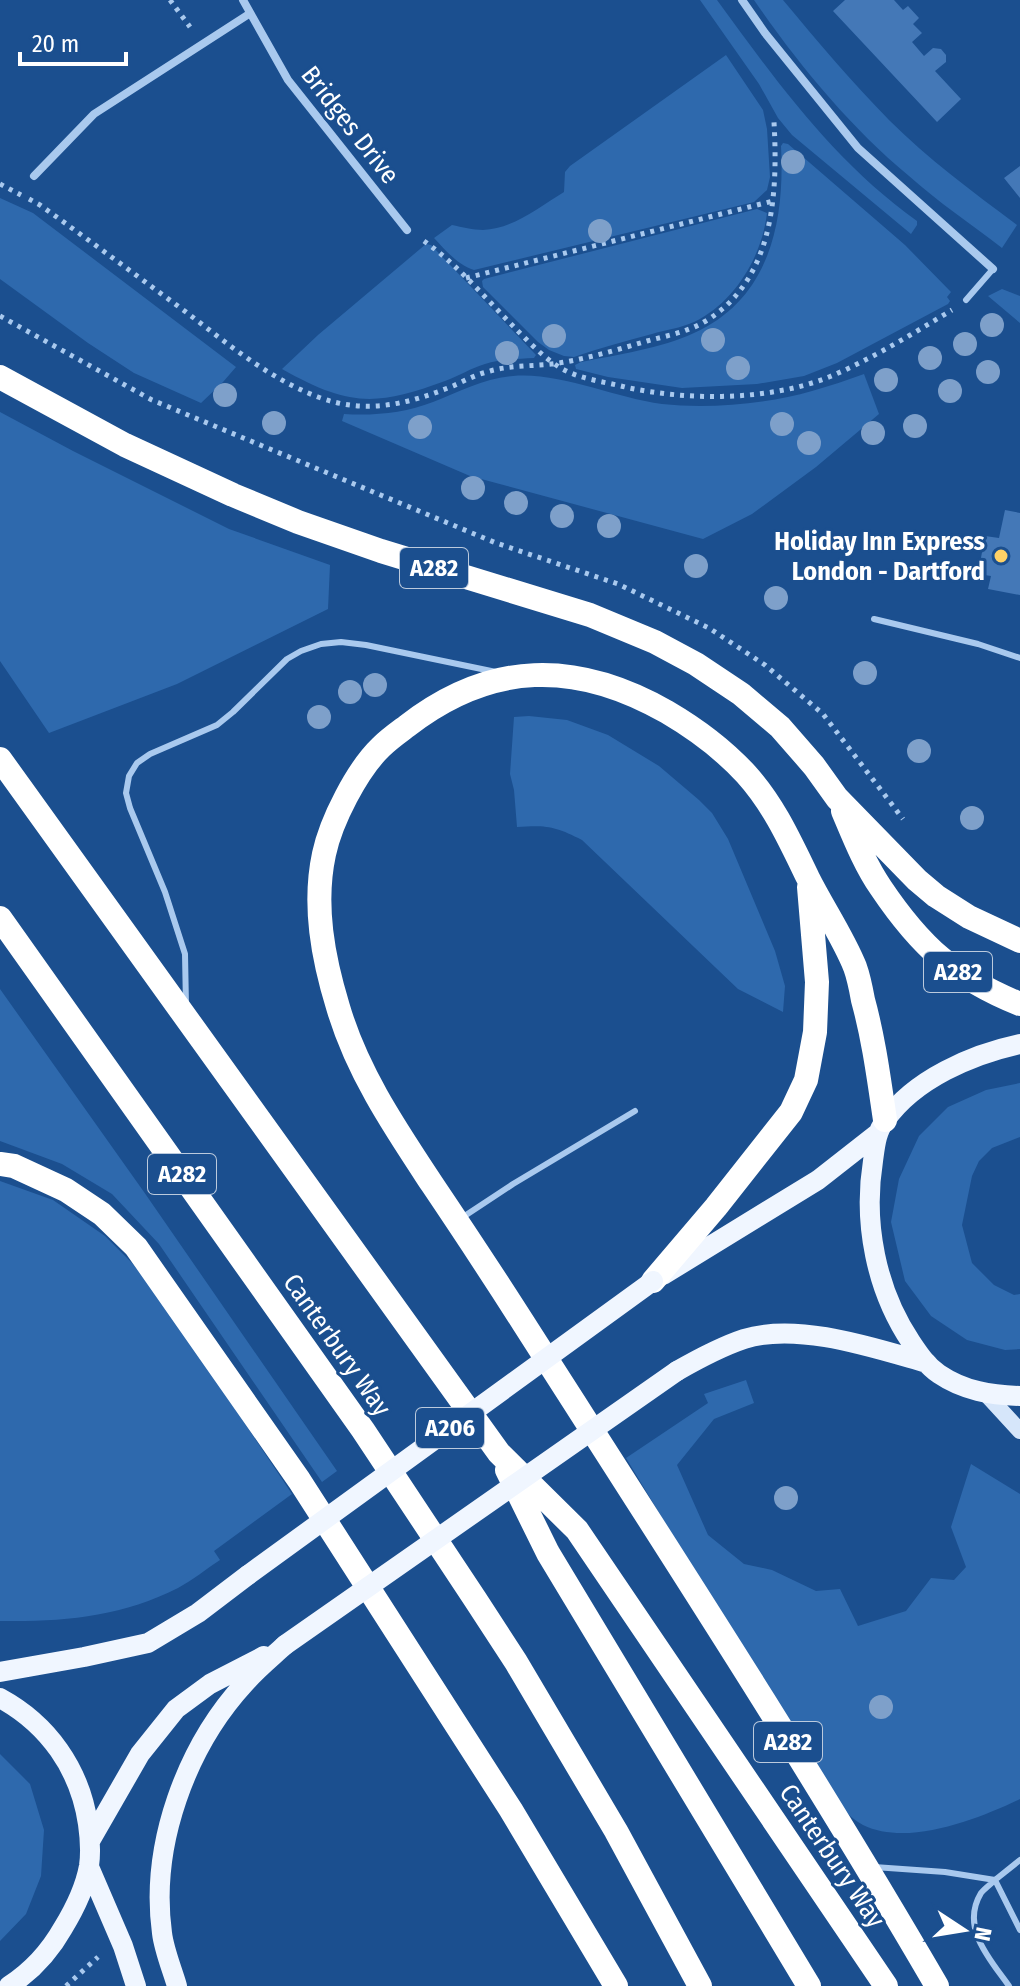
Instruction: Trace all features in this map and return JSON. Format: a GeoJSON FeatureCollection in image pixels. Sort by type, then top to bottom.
{"type":"FeatureCollection","features":[{"type":"Feature","properties":{"kind":"highway","name":"A282"},"geometry":{"type":"LineString","coordinates":[[0,377],[125,445],[298,522],[408,560],[582,612],[655,642],[741,694],[773,721],[796,743],[837,798],[936,896],[969,917],[1020,941]]}},
{"type":"Feature","properties":{"kind":"highway","name":"A282"},"geometry":{"type":"LineString","coordinates":[[881,1127],[873,1039],[855,967],[767,801],[746,774],[701,734],[648,702],[602,683],[568,676],[519,676],[486,683],[449,698],[377,750],[344,799],[324,851],[319,902],[323,950],[339,1012],[361,1066],[389,1119],[603,1449],[866,1866],[937,1986]]}},
{"type":"Feature","properties":{"kind":"highway","name":"Canterbury Way"},"geometry":{"type":"LineString","coordinates":[[0,759],[499,1453],[548,1553],[809,1986]]}},
{"type":"Feature","properties":{"kind":"highway","name":"A282"},"geometry":{"type":"LineString","coordinates":[[837,798],[880,887],[907,924],[937,957],[973,983],[1020,1004]]}},
{"type":"Feature","properties":{"kind":"highway","name":"A282"},"geometry":{"type":"LineString","coordinates":[[653,1281],[791,1112],[806,1080],[815,1032],[817,982],[808,877]]}},
{"type":"Feature","properties":{"kind":"highway","name":"Canterbury Way"},"geometry":{"type":"LineString","coordinates":[[0,918],[363,1430],[483,1611],[616,1831],[700,1986]]}},
{"type":"Feature","properties":{"kind":"highway"},"geometry":{"type":"LineString","coordinates":[[0,1164],[14,1166],[66,1190],[102,1214],[136,1247],[299,1480],[511,1810],[616,1986]]}},
{"type":"Feature","properties":{"kind":"highway","name":"Canterbury Way"},"geometry":{"type":"LineString","coordinates":[[499,1453],[577,1530],[886,1986]]}},
{"type":"Feature","properties":{"kind":"main road"},"geometry":{"type":"LineString","coordinates":[[1020,1044],[966,1060],[944,1071],[899,1105],[881,1127],[871,1173],[870,1208],[873,1249],[881,1281],[897,1321],[927,1363],[939,1374],[966,1388],[986,1394],[1020,1396]]}},
{"type":"Feature","properties":{"kind":"main road","name":"A206"},"geometry":{"type":"LineString","coordinates":[[0,1672],[148,1643],[198,1613],[653,1281],[818,1180],[881,1127]]}},
{"type":"Feature","properties":{"kind":"main road"},"geometry":{"type":"LineString","coordinates":[[90,1841],[140,1754],[176,1709],[210,1684],[285,1645],[677,1371],[711,1352],[747,1338],[785,1333],[864,1345],[927,1363]]}},
{"type":"Feature","properties":{"kind":"main road"},"geometry":{"type":"LineString","coordinates":[[177,1986],[162,1934],[160,1885],[168,1830],[185,1777],[211,1727],[245,1683],[285,1645]]}},
{"type":"Feature","properties":{"kind":"main road"},"geometry":{"type":"LineString","coordinates":[[0,1698],[20,1709],[48,1735],[71,1767],[85,1802],[90,1841],[89,1867],[75,1909],[53,1946],[22,1978],[9,1986]]}},
{"type":"Feature","properties":{"kind":"main road"},"geometry":{"type":"LineString","coordinates":[[89,1867],[123,1946],[136,1986]]}},
{"type":"Feature","properties":{"kind":"street","name":"Bridges Drive"},"geometry":{"type":"LineString","coordinates":[[243,0],[288,80],[407,230]]}},
{"type":"Feature","properties":{"kind":"street"},"geometry":{"type":"LineString","coordinates":[[742,0],[858,148],[993,269]]}},
{"type":"Feature","properties":{"kind":"street"},"geometry":{"type":"LineString","coordinates":[[34,176],[94,114],[249,14]]}},
{"type":"Feature","properties":{"kind":"street"},"geometry":{"type":"LineString","coordinates":[[986,1394],[1020,1431]]}},
{"type":"Feature","properties":{"kind":"lane"},"geometry":{"type":"LineString","coordinates":[[966,300],[993,269]]}},
{"type":"Feature","properties":{"kind":"lane"},"geometry":{"type":"LineString","coordinates":[[874,619],[978,644],[1020,658]]}},
{"type":"Feature","properties":{"kind":"lane"},"geometry":{"type":"LineString","coordinates":[[187,1019],[185,954],[165,892],[126,793],[130,772],[137,763],[150,754],[217,725],[287,659],[321,644],[341,642],[366,645],[519,676]]}},
{"type":"Feature","properties":{"kind":"lane"},"geometry":{"type":"LineString","coordinates":[[457,1221],[635,1111]]}},
{"type":"Feature","properties":{"kind":"lane"},"geometry":{"type":"LineString","coordinates":[[1009,1986],[979,1944],[974,1927],[976,1907],[982,1892],[1020,1860]]}},
{"type":"Feature","properties":{"kind":"lane"},"geometry":{"type":"LineString","coordinates":[[866,1866],[945,1872],[995,1880]]}},
{"type":"Feature","properties":{"kind":"lane"},"geometry":{"type":"LineString","coordinates":[[995,1880],[1020,1930]]}},
{"type":"Feature","properties":{"kind":"path"},"geometry":{"type":"LineString","coordinates":[[170,0],[202,44]]}},
{"type":"Feature","properties":{"kind":"path"},"geometry":{"type":"LineString","coordinates":[[0,184],[40,205],[264,371],[319,397],[373,407],[426,396],[488,371],[554,364],[677,333],[703,323],[723,309],[756,268],[764,249],[773,201],[774,122]]}},
{"type":"Feature","properties":{"kind":"path"},"geometry":{"type":"LineString","coordinates":[[466,278],[773,201]]}},
{"type":"Feature","properties":{"kind":"path"},"geometry":{"type":"LineString","coordinates":[[407,230],[445,256],[554,364],[571,374],[637,390],[678,395],[753,394],[826,378],[879,353],[966,300]]}},
{"type":"Feature","properties":{"kind":"path"},"geometry":{"type":"LineString","coordinates":[[0,316],[152,400]]}},
{"type":"Feature","properties":{"kind":"path"},"geometry":{"type":"LineString","coordinates":[[66,1986],[105,1952]]}},
{"type":"Feature","properties":{"kind":"shaded area"},"geometry":{"type":"Polygon","coordinates":[[[700,0],[717,0],[784,90],[833,147],[887,198],[917,221],[911,234],[792,135],[700,0]]]}},
{"type":"Feature","properties":{"kind":"shaded area"},"geometry":{"type":"Polygon","coordinates":[[[754,0],[783,0],[875,106],[904,134],[951,175],[1017,225],[1002,248],[920,186],[845,115],[788,47],[754,0]]]}},
{"type":"Feature","properties":{"kind":"shaded area"},"geometry":{"type":"Polygon","coordinates":[[[726,55],[763,110],[767,129],[770,177],[767,190],[754,202],[474,270],[457,261],[434,238],[452,225],[479,230],[505,226],[564,192],[565,172],[570,166],[726,55]]]}},
{"type":"Feature","properties":{"kind":"shaded area"},"geometry":{"type":"Polygon","coordinates":[[[783,143],[788,144],[905,245],[951,292],[947,297],[950,301],[948,304],[837,363],[804,376],[757,384],[682,388],[576,369],[575,365],[581,362],[653,347],[694,333],[720,318],[740,300],[756,279],[768,255],[780,202],[783,143]]]}},
{"type":"Feature","properties":{"kind":"shaded area"},"geometry":{"type":"Polygon","coordinates":[[[0,198],[33,213],[236,367],[201,403],[134,373],[88,343],[0,279],[0,198]]]}},
{"type":"Feature","properties":{"kind":"shaded area"},"geometry":{"type":"Polygon","coordinates":[[[757,209],[767,213],[759,246],[744,277],[722,303],[694,322],[574,357],[549,350],[538,342],[483,287],[484,279],[757,209]]]}},
{"type":"Feature","properties":{"kind":"shaded area"},"geometry":{"type":"Polygon","coordinates":[[[426,244],[431,245],[536,355],[534,358],[491,362],[421,389],[362,399],[325,390],[282,369],[318,335],[426,244]]]}},
{"type":"Feature","properties":{"kind":"shaded area"},"geometry":{"type":"Polygon","coordinates":[[[1002,289],[1020,296],[1020,323],[988,296],[1002,289]]]}},
{"type":"Feature","properties":{"kind":"shaded area"},"geometry":{"type":"Polygon","coordinates":[[[864,374],[879,414],[816,467],[752,514],[703,539],[470,476],[342,421],[344,414],[378,414],[411,409],[482,382],[513,376],[550,378],[662,404],[699,406],[776,399],[864,374]]]}},
{"type":"Feature","properties":{"kind":"shaded area"},"geometry":{"type":"Polygon","coordinates":[[[0,412],[229,529],[330,565],[328,609],[177,684],[49,733],[0,661],[0,412]]]}},
{"type":"Feature","properties":{"kind":"shaded area"},"geometry":{"type":"Polygon","coordinates":[[[514,717],[567,720],[608,735],[659,766],[712,813],[728,839],[775,951],[785,986],[783,1012],[738,989],[582,840],[550,828],[517,827],[510,774],[514,717]]]}},
{"type":"Feature","properties":{"kind":"shaded area"},"geometry":{"type":"Polygon","coordinates":[[[0,989],[337,1471],[322,1482],[159,1244],[112,1194],[62,1164],[0,1141],[0,989]]]}},
{"type":"Feature","properties":{"kind":"shaded area"},"geometry":{"type":"Polygon","coordinates":[[[1020,1083],[1020,1137],[992,1148],[979,1161],[972,1176],[962,1225],[972,1263],[994,1285],[1014,1295],[1020,1294],[1020,1349],[1005,1350],[967,1340],[931,1316],[905,1281],[891,1222],[899,1179],[919,1136],[948,1107],[986,1090],[1020,1083]]]}},
{"type":"Feature","properties":{"kind":"shaded area"},"geometry":{"type":"Polygon","coordinates":[[[0,1181],[53,1200],[105,1236],[132,1263],[163,1301],[292,1494],[214,1551],[220,1560],[178,1588],[135,1606],[69,1619],[0,1621],[0,1181]]]}},
{"type":"Feature","properties":{"kind":"shaded area"},"geometry":{"type":"Polygon","coordinates":[[[746,1380],[754,1403],[714,1419],[677,1465],[708,1535],[744,1564],[772,1570],[816,1591],[840,1589],[858,1626],[906,1611],[931,1578],[954,1580],[966,1567],[951,1527],[971,1464],[1020,1494],[1020,1799],[943,1828],[901,1833],[863,1825],[845,1811],[829,1791],[626,1458],[708,1403],[704,1394],[746,1380]]]}},
{"type":"Feature","properties":{"kind":"shaded area"},"geometry":{"type":"Polygon","coordinates":[[[0,1754],[30,1784],[44,1830],[41,1876],[26,1914],[0,1941],[0,1754]]]}},
{"type":"Feature","properties":{"kind":"building"},"geometry":{"type":"Polygon","coordinates":[[[845,0],[894,0],[903,10],[908,6],[919,18],[913,24],[922,33],[912,42],[924,56],[933,48],[941,49],[946,55],[946,62],[935,71],[961,99],[937,122],[833,11],[845,0]]]}},
{"type":"Feature","properties":{"kind":"building"},"geometry":{"type":"Polygon","coordinates":[[[1020,166],[1020,198],[1004,178],[1020,166]]]}},
{"type":"Feature","properties":{"kind":"building","name":"Holiday Inn Express London - Dartford"},"geometry":{"type":"Polygon","coordinates":[[[1005,510],[1020,513],[1020,595],[988,589],[991,576],[978,574],[985,536],[999,538],[1005,510]]]}},
{"type":"Feature","properties":{"kind":"place","name":"Holiday Inn Express London - Dartford"},"geometry":{"type":"Point","coordinates":[1001,556]}}]}
